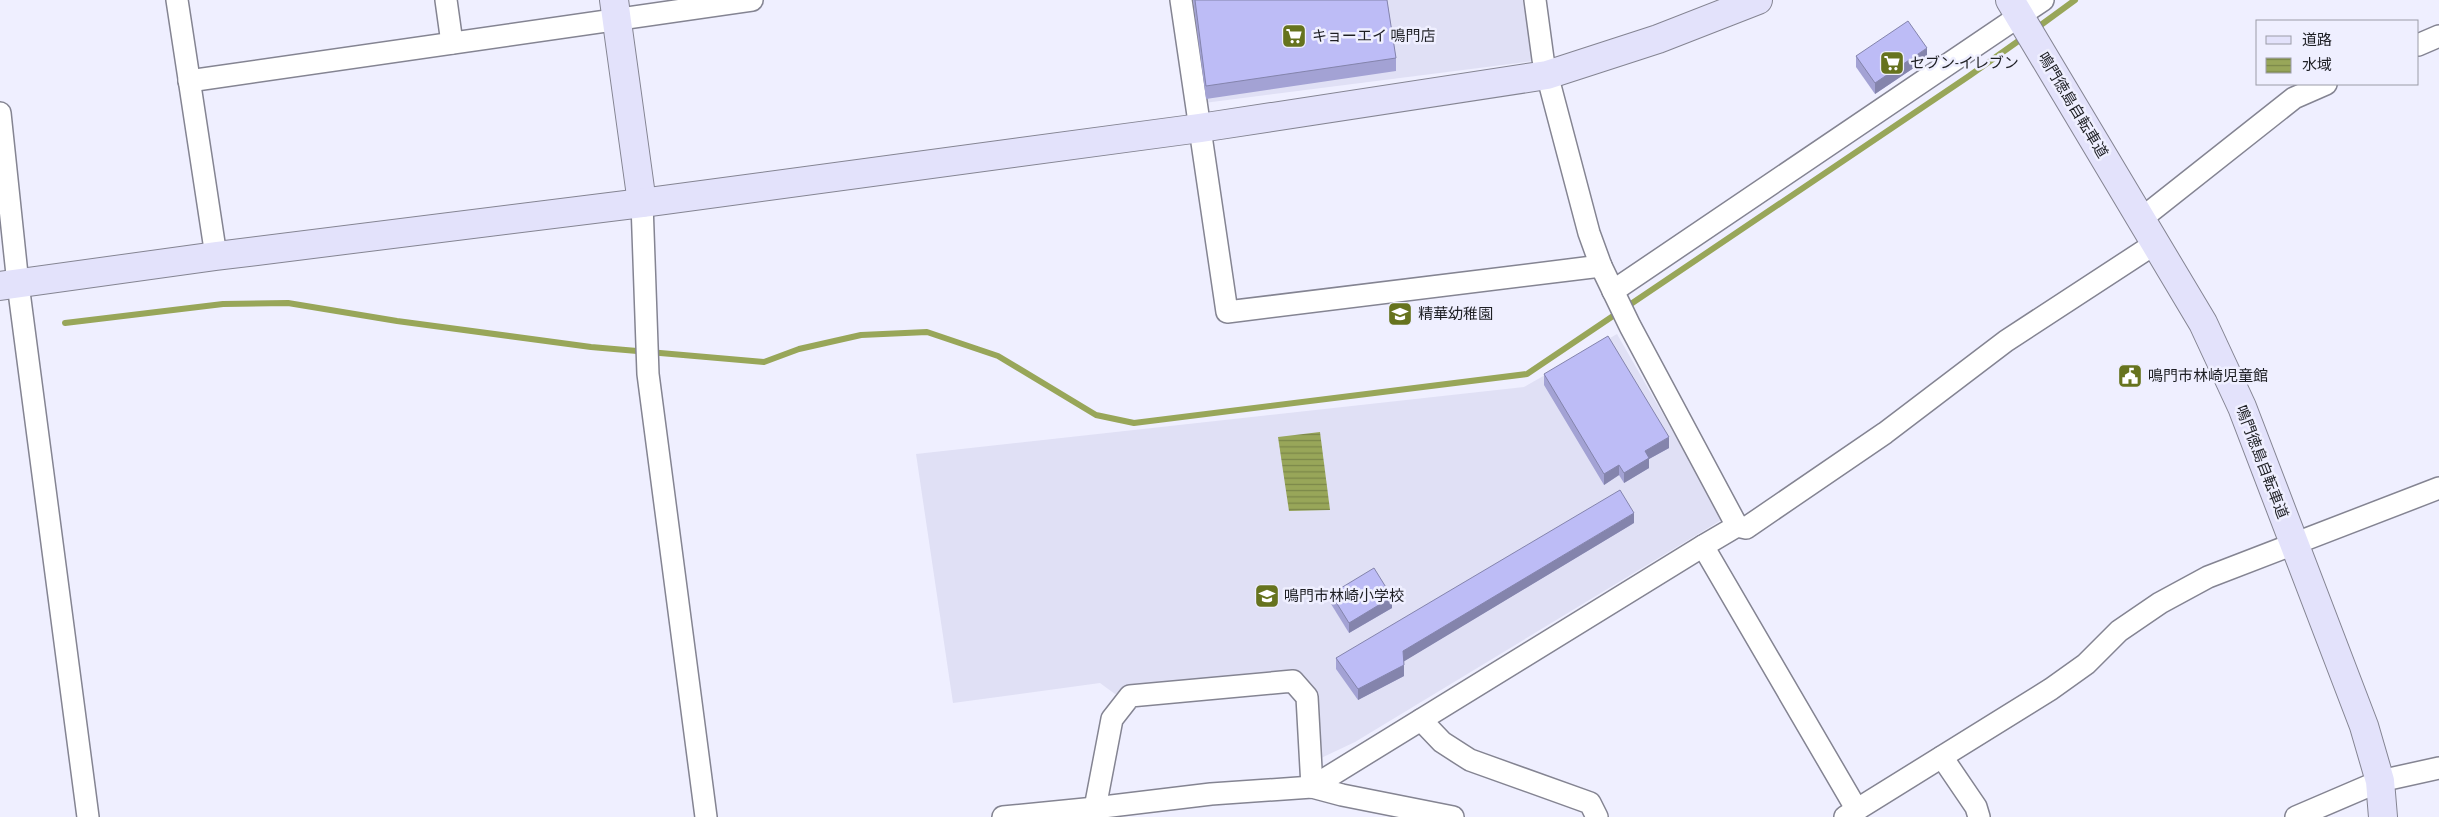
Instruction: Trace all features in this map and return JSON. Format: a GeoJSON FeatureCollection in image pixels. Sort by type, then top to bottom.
{"type":"FeatureCollection","features":[{"type":"Feature","properties":{"kind":"street"},"geometry":{"type":"LineString","coordinates":[[177,0],[216,256]]}},
{"type":"Feature","properties":{"kind":"street"},"geometry":{"type":"LineString","coordinates":[[446,0],[452,43]]}},
{"type":"Feature","properties":{"kind":"street"},"geometry":{"type":"LineString","coordinates":[[189,81],[452,43],[615,9],[752,0]]}},
{"type":"Feature","properties":{"kind":"street"},"geometry":{"type":"LineString","coordinates":[[1181,0],[1227,312],[1602,266]]}},
{"type":"Feature","properties":{"kind":"street"},"geometry":{"type":"LineString","coordinates":[[1536,0],[1543,59],[1590,233],[1602,266],[1630,326],[1737,526]]}},
{"type":"Feature","properties":{"kind":"street"},"geometry":{"type":"LineString","coordinates":[[9,285],[216,256],[642,204],[1200,128],[1548,76],[1658,39],[1758,0]]}},
{"type":"Feature","properties":{"kind":"street"},"geometry":{"type":"LineString","coordinates":[[1615,295],[2022,20],[2043,0]]}},
{"type":"Feature","properties":{"kind":"street"},"geometry":{"type":"LineString","coordinates":[[615,9],[642,204],[648,374],[706,817]]}},
{"type":"Feature","properties":{"kind":"street","name":"鳴門徳島自転車道"},"geometry":{"type":"LineString","coordinates":[[2022,20],[2203,323],[2242,407],[2364,726],[2380,781],[2383,817]]}},
{"type":"Feature","properties":{"kind":"street"},"geometry":{"type":"LineString","coordinates":[[2419,45],[2439,36]]}},
{"type":"Feature","properties":{"kind":"street"},"geometry":{"type":"LineString","coordinates":[[2141,219],[2294,98],[2324,85]]}},
{"type":"Feature","properties":{"kind":"street"},"geometry":{"type":"LineString","coordinates":[[0,113],[9,285],[88,817]]}},
{"type":"Feature","properties":{"kind":"street"},"geometry":{"type":"LineString","coordinates":[[1312,786],[1703,546],[1737,526],[1746,528],[1885,433],[2006,341],[2156,243]]}},
{"type":"Feature","properties":{"kind":"street"},"geometry":{"type":"LineString","coordinates":[[1703,546],[1851,813],[2051,689],[2086,664],[2119,631],[2160,603],[2208,576],[2439,488]]}},
{"type":"Feature","properties":{"kind":"street"},"geometry":{"type":"LineString","coordinates":[[1095,808],[1112,719],[1130,696],[1294,681],[1307,697],[1312,786]]}},
{"type":"Feature","properties":{"kind":"street"},"geometry":{"type":"LineString","coordinates":[[1421,720],[1442,742],[1470,760],[1590,803],[1597,817]]}},
{"type":"Feature","properties":{"kind":"street"},"geometry":{"type":"LineString","coordinates":[[1942,757],[1976,807],[1979,817]]}},
{"type":"Feature","properties":{"kind":"street"},"geometry":{"type":"LineString","coordinates":[[2296,817],[2380,781],[2439,768]]}},
{"type":"Feature","properties":{"kind":"street"},"geometry":{"type":"LineString","coordinates":[[1003,817],[1211,794],[1312,786],[1342,796],[1453,817]]}},
{"type":"Feature","properties":{"kind":"shaded area"},"geometry":{"type":"Polygon","coordinates":[[[1190,0],[1524,0],[1533,61],[1204,103],[1190,0]]]}},
{"type":"Feature","properties":{"kind":"shaded area","name":"鳴門市林崎小学校"},"geometry":{"type":"Polygon","coordinates":[[[1617,334],[1723,519],[1355,742],[1319,759],[1294,672],[1115,694],[1100,683],[953,703],[916,454],[1524,387],[1617,334]]]}},
{"type":"Feature","properties":{"kind":"water"},"geometry":{"type":"Polygon","coordinates":[[[1320,432],[1330,510],[1289,511],[1278,437],[1320,432]]]}},
{"type":"Feature","properties":{"kind":"building","name":"キョーエイ 鳴門店"},"geometry":{"type":"Polygon","coordinates":[[[1195,0],[1387,0],[1396,58],[1206,86],[1195,0]]]}},
{"type":"Feature","properties":{"kind":"building"},"geometry":{"type":"Polygon","coordinates":[[[1908,21],[1927,48],[1875,83],[1856,56],[1908,21]]]}},
{"type":"Feature","properties":{"kind":"building"},"geometry":{"type":"Polygon","coordinates":[[[1608,336],[1669,437],[1645,451],[1649,458],[1624,473],[1619,465],[1604,474],[1544,374],[1608,336]]]}},
{"type":"Feature","properties":{"kind":"building"},"geometry":{"type":"Polygon","coordinates":[[[1620,490],[1634,513],[1403,651],[1404,665],[1358,689],[1336,658],[1620,490]]]}},
{"type":"Feature","properties":{"kind":"building"},"geometry":{"type":"Polygon","coordinates":[[[1374,568],[1392,597],[1349,623],[1331,594],[1374,568]]]}},
{"type":"Feature","properties":{"kind":"waterway"},"geometry":{"type":"LineString","coordinates":[[2034,30],[2075,0]]}},
{"type":"Feature","properties":{"kind":"waterway"},"geometry":{"type":"LineString","coordinates":[[65,323],[223,304],[288,303],[397,321],[591,347],[764,362],[799,349],[861,335],[927,332],[998,356],[1096,415],[1134,423],[1527,374],[2024,37]]}},
{"type":"Feature","properties":{"kind":"place","name":"キョーエイ 鳴門店"},"geometry":{"type":"Point","coordinates":[1294,36]}},
{"type":"Feature","properties":{"kind":"place","name":"セブン-イレブン"},"geometry":{"type":"Point","coordinates":[1892,63]}},
{"type":"Feature","properties":{"kind":"place","name":"精華幼稚園"},"geometry":{"type":"Point","coordinates":[1400,314]}},
{"type":"Feature","properties":{"kind":"place","name":"鳴門市林崎児童館"},"geometry":{"type":"Point","coordinates":[2130,376]}},
{"type":"Feature","properties":{"kind":"place","name":"鳴門市林崎小学校"},"geometry":{"type":"Point","coordinates":[1267,596]}}]}
